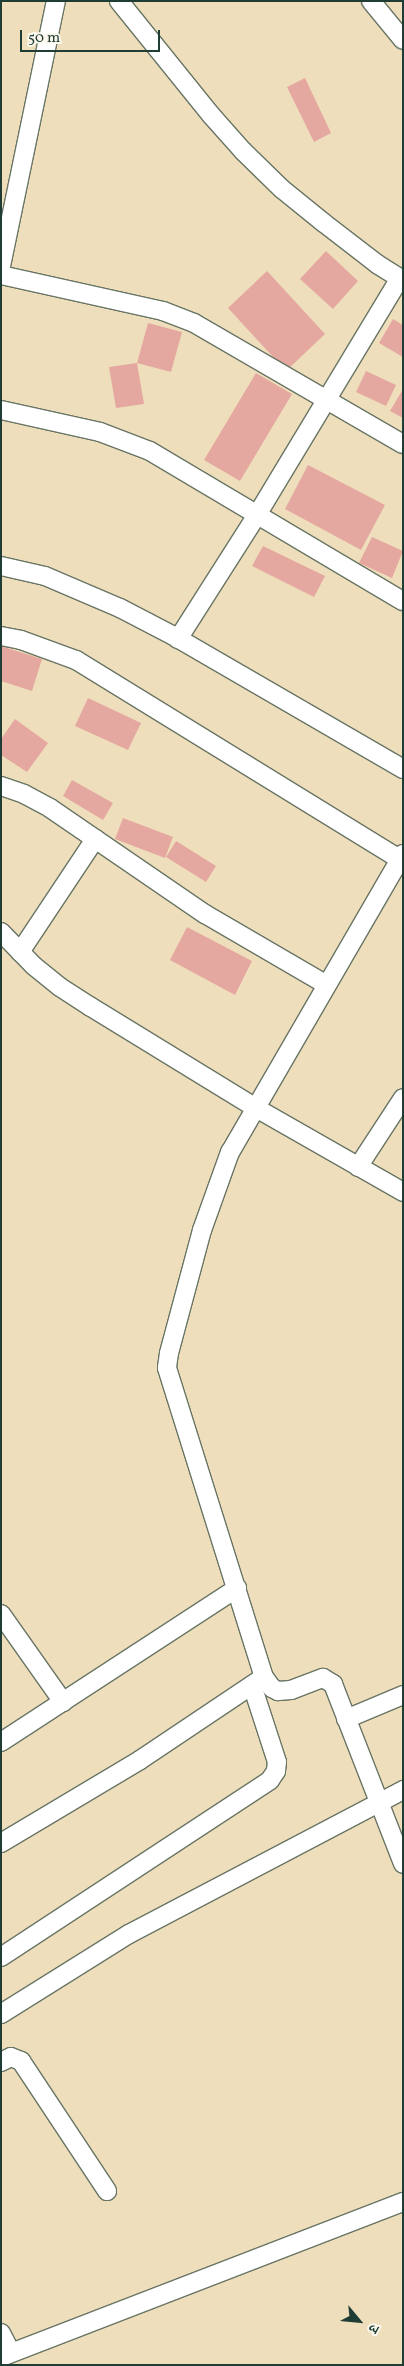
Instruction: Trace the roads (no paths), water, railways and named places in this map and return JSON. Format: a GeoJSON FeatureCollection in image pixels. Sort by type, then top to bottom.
{"type":"FeatureCollection","features":[{"type":"Feature","properties":{"kind":"street"},"geometry":{"type":"LineString","coordinates":[[1,266],[56,1]]}},
{"type":"Feature","properties":{"kind":"street"},"geometry":{"type":"LineString","coordinates":[[119,1],[210,115],[243,151],[282,189],[324,223],[402,279],[257,515],[178,639]]}},
{"type":"Feature","properties":{"kind":"street"},"geometry":{"type":"LineString","coordinates":[[371,1],[403,40]]}},
{"type":"Feature","properties":{"kind":"street"},"geometry":{"type":"LineString","coordinates":[[1,275],[163,311],[194,323],[403,444]]}},
{"type":"Feature","properties":{"kind":"street"},"geometry":{"type":"LineString","coordinates":[[1,410],[100,432],[150,451],[403,601]]}},
{"type":"Feature","properties":{"kind":"street"},"geometry":{"type":"LineString","coordinates":[[1,566],[45,576],[86,592],[178,639],[403,769]]}},
{"type":"Feature","properties":{"kind":"street"},"geometry":{"type":"LineString","coordinates":[[1,636],[21,640],[76,660],[402,858],[230,1152],[202,1230],[167,1361],[167,1368],[237,1588],[278,1762],[276,1771],[270,1780],[1,1957]]}},
{"type":"Feature","properties":{"kind":"street"},"geometry":{"type":"LineString","coordinates":[[1,786],[24,794],[50,808],[205,914],[327,985]]}},
{"type":"Feature","properties":{"kind":"street"},"geometry":{"type":"LineString","coordinates":[[20,952],[95,839]]}},
{"type":"Feature","properties":{"kind":"street"},"geometry":{"type":"LineString","coordinates":[[1,932],[60,988],[256,1108],[403,1192]]}},
{"type":"Feature","properties":{"kind":"street"},"geometry":{"type":"LineString","coordinates":[[358,1166],[403,1098]]}},
{"type":"Feature","properties":{"kind":"street"},"geometry":{"type":"LineString","coordinates":[[1,1742],[237,1588]]}},
{"type":"Feature","properties":{"kind":"street"},"geometry":{"type":"LineString","coordinates":[[2,1617],[63,1702]]}},
{"type":"Feature","properties":{"kind":"street"},"geometry":{"type":"LineString","coordinates":[[258,1681],[283,1692],[320,1679],[327,1678],[333,1684],[403,1864]]}},
{"type":"Feature","properties":{"kind":"street"},"geometry":{"type":"LineString","coordinates":[[1,1843],[140,1760],[258,1681]]}},
{"type":"Feature","properties":{"kind":"street"},"geometry":{"type":"LineString","coordinates":[[346,1719],[403,1694]]}},
{"type":"Feature","properties":{"kind":"street"},"geometry":{"type":"LineString","coordinates":[[3,2010],[113,1942],[403,1790]]}},
{"type":"Feature","properties":{"kind":"street"},"geometry":{"type":"LineString","coordinates":[[1,2062],[11,2057],[21,2061],[108,2191]]}},
{"type":"Feature","properties":{"kind":"street"},"geometry":{"type":"LineString","coordinates":[[1,2333],[6,2355],[403,2202]]}}]}
